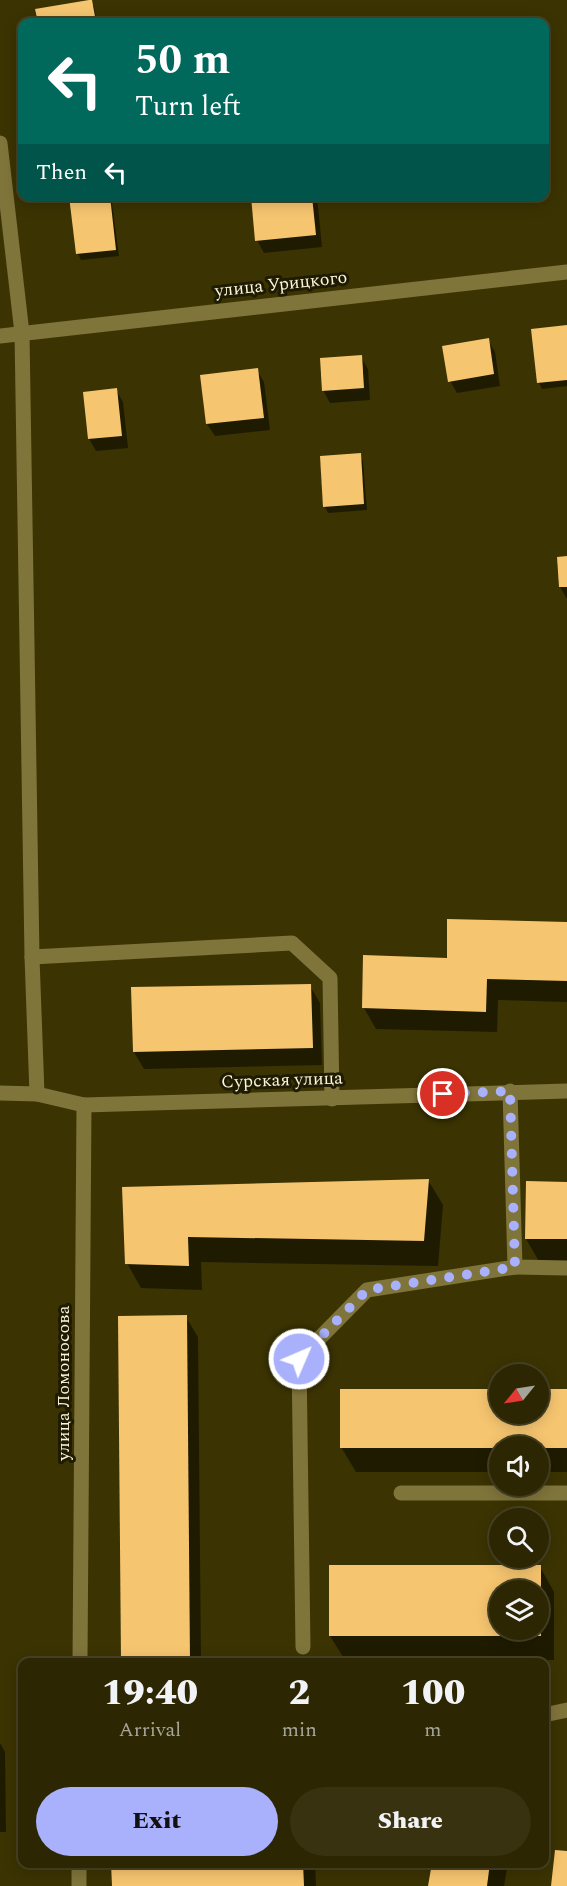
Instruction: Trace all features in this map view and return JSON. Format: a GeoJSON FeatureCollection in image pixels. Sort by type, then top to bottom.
{"type":"FeatureCollection","features":[{"type":"Feature","properties":{"kind":"street"},"geometry":{"type":"LineString","coordinates":[[0,143],[22,333],[32,957],[37,1094]]}},
{"type":"Feature","properties":{"kind":"street","name":"улица Урицкого"},"geometry":{"type":"LineString","coordinates":[[0,336],[567,272]]}},
{"type":"Feature","properties":{"kind":"street"},"geometry":{"type":"LineString","coordinates":[[32,957],[292,943],[330,978],[332,1099]]}},
{"type":"Feature","properties":{"kind":"street"},"geometry":{"type":"LineString","coordinates":[[510,1091],[515,1267]]}},
{"type":"Feature","properties":{"kind":"street","name":"Сурская улица"},"geometry":{"type":"LineString","coordinates":[[0,1093],[37,1094],[84,1105],[567,1091]]}},
{"type":"Feature","properties":{"kind":"street","name":"улица Ломоносова"},"geometry":{"type":"LineString","coordinates":[[80,1658],[84,1105]]}},
{"type":"Feature","properties":{"kind":"street"},"geometry":{"type":"LineString","coordinates":[[303,1647],[299,1359],[367,1290],[515,1267],[567,1268]]}},
{"type":"Feature","properties":{"kind":"street"},"geometry":{"type":"LineString","coordinates":[[401,1493],[567,1493]]}},
{"type":"Feature","properties":{"kind":"street"},"geometry":{"type":"LineString","coordinates":[[549,1714],[567,1710]]}},
{"type":"Feature","properties":{"kind":"street"},"geometry":{"type":"LineString","coordinates":[[79,1868],[79,1886]]}},
{"type":"Feature","properties":{"kind":"building"},"geometry":{"type":"Polygon","coordinates":[[[92,0],[95,18],[37,18],[35,9],[92,0]]]}},
{"type":"Feature","properties":{"kind":"building"},"geometry":{"type":"Polygon","coordinates":[[[70,201],[111,201],[116,250],[76,254],[70,201]]]}},
{"type":"Feature","properties":{"kind":"building"},"geometry":{"type":"Polygon","coordinates":[[[251,201],[313,201],[316,235],[255,241],[251,201]]]}},
{"type":"Feature","properties":{"kind":"building"},"geometry":{"type":"Polygon","coordinates":[[[567,325],[567,380],[537,383],[531,329],[567,325]]]}},
{"type":"Feature","properties":{"kind":"building"},"geometry":{"type":"Polygon","coordinates":[[[489,338],[494,374],[448,382],[442,346],[489,338]]]}},
{"type":"Feature","properties":{"kind":"building"},"geometry":{"type":"Polygon","coordinates":[[[362,355],[364,388],[322,391],[320,358],[362,355]]]}},
{"type":"Feature","properties":{"kind":"building"},"geometry":{"type":"Polygon","coordinates":[[[258,368],[264,418],[206,424],[200,375],[258,368]]]}},
{"type":"Feature","properties":{"kind":"building"},"geometry":{"type":"Polygon","coordinates":[[[117,388],[122,436],[88,439],[83,392],[117,388]]]}},
{"type":"Feature","properties":{"kind":"building"},"geometry":{"type":"Polygon","coordinates":[[[361,453],[364,504],[323,507],[320,456],[361,453]]]}},
{"type":"Feature","properties":{"kind":"building"},"geometry":{"type":"Polygon","coordinates":[[[567,556],[567,587],[559,587],[557,557],[567,556]]]}},
{"type":"Feature","properties":{"kind":"building"},"geometry":{"type":"Polygon","coordinates":[[[447,919],[567,922],[567,981],[487,979],[486,1012],[362,1008],[363,955],[447,958],[447,919]]]}},
{"type":"Feature","properties":{"kind":"building"},"geometry":{"type":"Polygon","coordinates":[[[311,984],[313,1048],[133,1052],[131,987],[311,984]]]}},
{"type":"Feature","properties":{"kind":"building"},"geometry":{"type":"Polygon","coordinates":[[[429,1179],[424,1241],[188,1237],[189,1266],[125,1264],[122,1187],[429,1179]]]}},
{"type":"Feature","properties":{"kind":"building"},"geometry":{"type":"Polygon","coordinates":[[[526,1181],[567,1182],[567,1239],[525,1239],[526,1181]]]}},
{"type":"Feature","properties":{"kind":"building"},"geometry":{"type":"Polygon","coordinates":[[[187,1315],[190,1658],[121,1658],[118,1316],[187,1315]]]}},
{"type":"Feature","properties":{"kind":"building"},"geometry":{"type":"Polygon","coordinates":[[[340,1389],[489,1389],[489,1424],[549,1424],[549,1389],[567,1389],[567,1448],[549,1448],[549,1436],[489,1436],[489,1448],[340,1448],[340,1389]]]}},
{"type":"Feature","properties":{"kind":"building"},"geometry":{"type":"Polygon","coordinates":[[[329,1565],[489,1565],[489,1568],[541,1568],[541,1580],[489,1580],[489,1636],[329,1636],[329,1565]]]}},
{"type":"Feature","properties":{"kind":"building"},"geometry":{"type":"Polygon","coordinates":[[[555,1850],[567,1851],[567,1886],[551,1886],[555,1850]]]}},
{"type":"Feature","properties":{"kind":"building"},"geometry":{"type":"Polygon","coordinates":[[[111,1868],[303,1868],[304,1886],[112,1886],[111,1868]]]}},
{"type":"Feature","properties":{"kind":"building"},"geometry":{"type":"Polygon","coordinates":[[[431,1868],[489,1868],[487,1886],[428,1886],[431,1868]]]}},
{"type":"Feature","properties":{"kind":"route"},"geometry":{"type":"LineString","coordinates":[[299,1359],[367,1290],[515,1267],[510,1091],[443,1094]]}}]}
